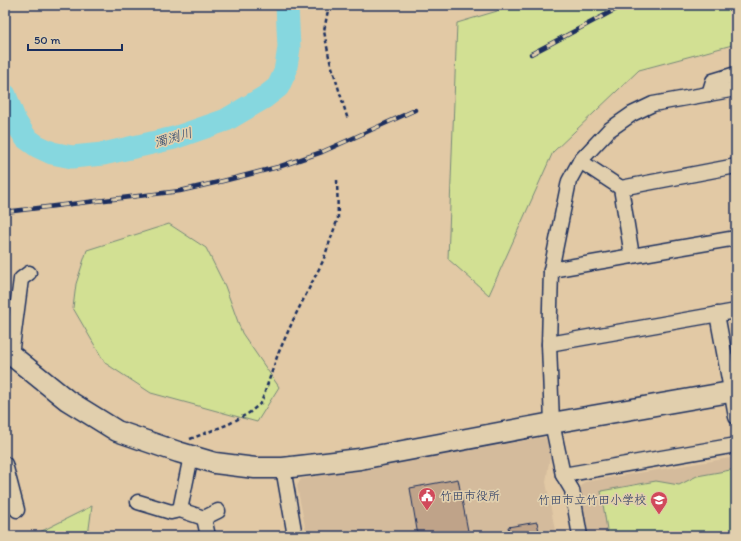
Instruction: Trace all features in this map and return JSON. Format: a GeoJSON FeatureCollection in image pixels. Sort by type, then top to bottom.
{"type":"FeatureCollection","features":[{"type":"Feature","properties":{"kind":"street"},"geometry":{"type":"LineString","coordinates":[[709,94],[713,81],[736,74]]}},
{"type":"Feature","properties":{"kind":"street"},"geometry":{"type":"LineString","coordinates":[[580,536],[572,490],[563,475],[552,423],[549,344],[551,270],[569,181],[580,161],[609,130],[632,114],[653,104],[736,89]]}},
{"type":"Feature","properties":{"kind":"street"},"geometry":{"type":"LineString","coordinates":[[580,161],[621,188],[736,166]]}},
{"type":"Feature","properties":{"kind":"street"},"geometry":{"type":"LineString","coordinates":[[621,188],[632,256]]}},
{"type":"Feature","properties":{"kind":"street"},"geometry":{"type":"LineString","coordinates":[[551,270],[736,238]]}},
{"type":"Feature","properties":{"kind":"street"},"geometry":{"type":"LineString","coordinates":[[29,273],[21,279],[8,353],[67,400],[118,431],[215,463],[255,468],[283,468],[360,459],[734,391]]}},
{"type":"Feature","properties":{"kind":"street"},"geometry":{"type":"LineString","coordinates":[[549,344],[736,311]]}},
{"type":"Feature","properties":{"kind":"street"},"geometry":{"type":"LineString","coordinates":[[717,314],[734,391],[736,417]]}},
{"type":"Feature","properties":{"kind":"street"},"geometry":{"type":"LineString","coordinates":[[563,475],[736,445]]}},
{"type":"Feature","properties":{"kind":"street"},"geometry":{"type":"LineString","coordinates":[[180,510],[184,454]]}},
{"type":"Feature","properties":{"kind":"street"},"geometry":{"type":"LineString","coordinates":[[5,464],[17,510]]}},
{"type":"Feature","properties":{"kind":"street"},"geometry":{"type":"LineString","coordinates":[[283,468],[294,536]]}},
{"type":"Feature","properties":{"kind":"street"},"geometry":{"type":"LineString","coordinates":[[138,502],[171,512],[180,510],[204,518],[218,511]]}},
{"type":"Feature","properties":{"kind":"street"},"geometry":{"type":"LineString","coordinates":[[204,518],[208,536]]}},
{"type":"Feature","properties":{"kind":"path"},"geometry":{"type":"LineString","coordinates":[[329,5],[324,31],[326,44],[348,120]]}},
{"type":"Feature","properties":{"kind":"path"},"geometry":{"type":"LineString","coordinates":[[184,454],[184,442],[229,424],[249,413],[261,403],[278,354],[295,316],[323,261],[338,218],[337,179]]}},
{"type":"Feature","properties":{"kind":"shaded area","name":"竹田市役所"},"geometry":{"type":"Polygon","coordinates":[[[545,437],[551,449],[546,482],[556,536],[307,536],[297,486],[301,479],[545,437]]]}},
{"type":"Feature","properties":{"kind":"shaded area","name":"竹田市立竹田小学校"},"geometry":{"type":"Polygon","coordinates":[[[736,457],[736,536],[585,536],[577,493],[584,482],[736,457]]]}},
{"type":"Feature","properties":{"kind":"green space"},"geometry":{"type":"Polygon","coordinates":[[[543,5],[736,5],[736,44],[639,70],[553,152],[489,295],[448,259],[457,23],[504,9],[543,5]]]}},
{"type":"Feature","properties":{"kind":"green space"},"geometry":{"type":"Polygon","coordinates":[[[169,224],[206,248],[225,286],[242,333],[279,387],[257,422],[151,393],[105,363],[73,308],[76,284],[87,250],[169,224]]]}},
{"type":"Feature","properties":{"kind":"green space","name":"竹田市立竹田小学校"},"geometry":{"type":"Polygon","coordinates":[[[736,469],[736,536],[608,536],[601,491],[656,481],[679,485],[697,476],[736,469]]]}},
{"type":"Feature","properties":{"kind":"green space"},"geometry":{"type":"Polygon","coordinates":[[[92,506],[88,536],[32,536],[92,506]]]}},
{"type":"Feature","properties":{"kind":"building"},"geometry":{"type":"Polygon","coordinates":[[[458,479],[469,536],[418,536],[410,488],[458,479]]]}},
{"type":"Feature","properties":{"kind":"building"},"geometry":{"type":"Polygon","coordinates":[[[537,522],[540,536],[510,536],[508,527],[537,522]]]}},
{"type":"Feature","properties":{"kind":"waterway","name":"濁渕川"},"geometry":{"type":"LineString","coordinates":[[5,95],[15,121],[26,138],[37,146],[52,153],[72,157],[103,154],[174,138],[226,120],[265,97],[278,87],[285,72],[289,48],[287,5]]}},
{"type":"Feature","properties":{"kind":"railway"},"geometry":{"type":"LineString","coordinates":[[531,54],[624,5]]}},
{"type":"Feature","properties":{"kind":"railway"},"geometry":{"type":"LineString","coordinates":[[5,212],[180,191],[223,181],[278,167],[322,152],[415,110]]}},
{"type":"Feature","properties":{"kind":"place","name":"竹田市役所"},"geometry":{"type":"Point","coordinates":[427,511]}},
{"type":"Feature","properties":{"kind":"place","name":"竹田市立竹田小学校"},"geometry":{"type":"Point","coordinates":[659,515]}}]}
